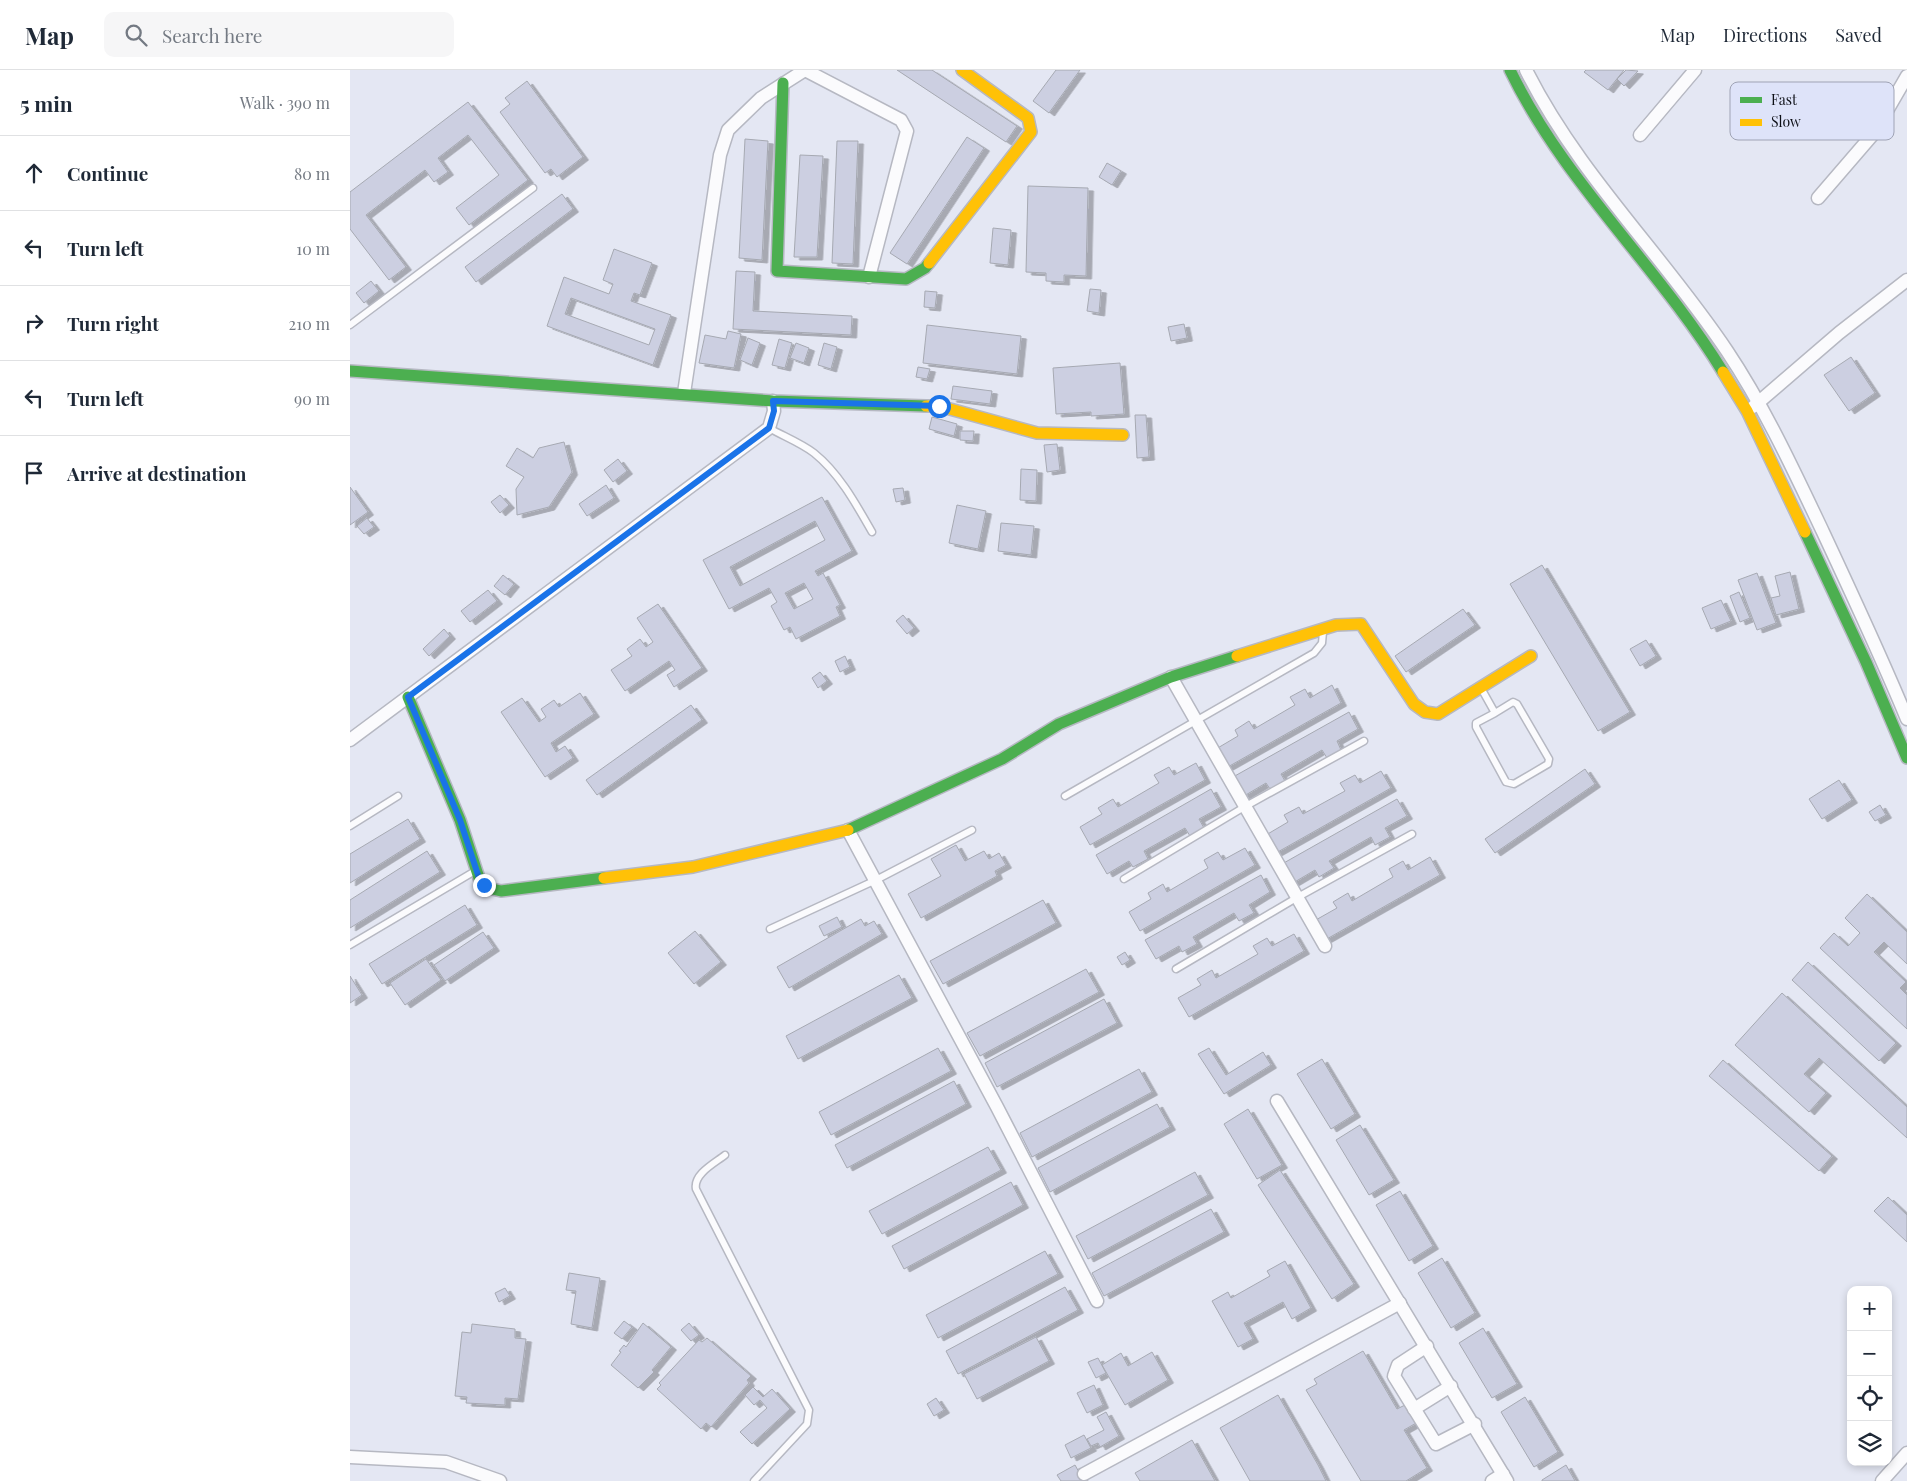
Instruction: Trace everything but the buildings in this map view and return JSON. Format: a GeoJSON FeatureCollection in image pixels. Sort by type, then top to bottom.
{"type":"FeatureCollection","features":[{"type":"Feature","properties":{"kind":"street"},"geometry":{"type":"LineString","coordinates":[[684,393],[720,155],[728,130],[761,98],[805,70],[901,120],[907,131],[869,277]]}},
{"type":"Feature","properties":{"kind":"street"},"geometry":{"type":"LineString","coordinates":[[784,83],[777,271],[906,279],[925,268],[1031,132],[1028,118],[962,70]]}},
{"type":"Feature","properties":{"kind":"street"},"geometry":{"type":"LineString","coordinates":[[1510,70],[1523,97],[1581,186],[1660,283],[1715,359],[1748,411],[1866,662],[1907,758]]}},
{"type":"Feature","properties":{"kind":"street"},"geometry":{"type":"LineString","coordinates":[[1526,70],[1536,90],[1593,178],[1672,274],[1727,351],[1759,403],[1806,495],[1880,656],[1907,720]]}},
{"type":"Feature","properties":{"kind":"street"},"geometry":{"type":"LineString","coordinates":[[1640,135],[1695,70]]}},
{"type":"Feature","properties":{"kind":"street"},"geometry":{"type":"LineString","coordinates":[[1894,98],[1907,76]]}},
{"type":"Feature","properties":{"kind":"street"},"geometry":{"type":"LineString","coordinates":[[1818,198],[1868,140]]}},
{"type":"Feature","properties":{"kind":"street"},"geometry":{"type":"LineString","coordinates":[[1748,411],[1839,333],[1907,280]]}},
{"type":"Feature","properties":{"kind":"street"},"geometry":{"type":"LineString","coordinates":[[350,371],[684,393],[773,401],[939,406],[1037,433],[1123,435]]}},
{"type":"Feature","properties":{"kind":"street"},"geometry":{"type":"LineString","coordinates":[[350,740],[769,428],[774,411],[773,401]]}},
{"type":"Feature","properties":{"kind":"street"},"geometry":{"type":"LineString","coordinates":[[408,697],[460,820],[480,881],[488,888],[501,891],[693,867],[767,851],[848,830],[1002,759],[1059,724],[1171,677],[1336,625],[1361,624],[1372,636],[1410,698],[1424,712],[1438,714],[1531,656]]}},
{"type":"Feature","properties":{"kind":"street"},"geometry":{"type":"LineString","coordinates":[[1171,677],[1325,946]]}},
{"type":"Feature","properties":{"kind":"street"},"geometry":{"type":"LineString","coordinates":[[848,830],[997,1107],[1097,1302]]}},
{"type":"Feature","properties":{"kind":"street"},"geometry":{"type":"LineString","coordinates":[[1277,1101],[1427,1346],[1505,1478],[1492,1481]]}},
{"type":"Feature","properties":{"kind":"street"},"geometry":{"type":"LineString","coordinates":[[1084,1474],[1400,1303]]}},
{"type":"Feature","properties":{"kind":"street"},"geometry":{"type":"LineString","coordinates":[[1427,1346],[1398,1365],[1394,1376],[1436,1444],[1474,1424]]}},
{"type":"Feature","properties":{"kind":"street"},"geometry":{"type":"LineString","coordinates":[[1414,1409],[1451,1386]]}},
{"type":"Feature","properties":{"kind":"street"},"geometry":{"type":"LineString","coordinates":[[1882,1481],[1907,1453]]}},
{"type":"Feature","properties":{"kind":"street"},"geometry":{"type":"LineString","coordinates":[[350,1457],[446,1462],[500,1481]]}},
{"type":"Feature","properties":{"kind":"lane"},"geometry":{"type":"LineString","coordinates":[[350,325],[533,188]]}},
{"type":"Feature","properties":{"kind":"lane"},"geometry":{"type":"LineString","coordinates":[[769,428],[813,453],[848,492],[872,532]]}},
{"type":"Feature","properties":{"kind":"lane"},"geometry":{"type":"LineString","coordinates":[[1065,796],[1314,653],[1322,643],[1323,629]]}},
{"type":"Feature","properties":{"kind":"lane"},"geometry":{"type":"LineString","coordinates":[[1481,688],[1495,712]]}},
{"type":"Feature","properties":{"kind":"lane"},"geometry":{"type":"LineString","coordinates":[[1513,702],[1518,704],[1549,760],[1548,764],[1543,768],[1514,784],[1506,782],[1476,725],[1495,712],[1513,702]]}},
{"type":"Feature","properties":{"kind":"lane"},"geometry":{"type":"LineString","coordinates":[[1124,879],[1246,806],[1364,741]]}},
{"type":"Feature","properties":{"kind":"lane"},"geometry":{"type":"LineString","coordinates":[[350,826],[398,796]]}},
{"type":"Feature","properties":{"kind":"lane"},"geometry":{"type":"LineString","coordinates":[[770,929],[876,880],[972,830]]}},
{"type":"Feature","properties":{"kind":"lane"},"geometry":{"type":"LineString","coordinates":[[1176,969],[1298,897],[1412,834]]}},
{"type":"Feature","properties":{"kind":"lane"},"geometry":{"type":"LineString","coordinates":[[350,945],[477,870]]}},
{"type":"Feature","properties":{"kind":"lane"},"geometry":{"type":"LineString","coordinates":[[725,1155],[698,1177],[695,1183],[696,1189],[809,1410],[806,1424],[754,1481]]}},
{"type":"Feature","properties":{"kind":"traffic: fast"},"geometry":{"type":"LineString","coordinates":[[1510,70],[1532,111],[1557,150],[1670,296],[1723,372]]}},
{"type":"Feature","properties":{"kind":"traffic: fast"},"geometry":{"type":"LineString","coordinates":[[783,83],[777,271],[906,279],[925,268],[929,263]]}},
{"type":"Feature","properties":{"kind":"traffic: fast"},"geometry":{"type":"LineString","coordinates":[[350,371],[773,401],[926,406]]}},
{"type":"Feature","properties":{"kind":"traffic: fast"},"geometry":{"type":"LineString","coordinates":[[1805,532],[1866,662],[1907,758]]}},
{"type":"Feature","properties":{"kind":"traffic: fast"},"geometry":{"type":"LineString","coordinates":[[848,830],[1002,759],[1059,724],[1171,677],[1237,656]]}},
{"type":"Feature","properties":{"kind":"traffic: fast"},"geometry":{"type":"LineString","coordinates":[[408,697],[460,820],[480,881],[488,888],[501,891],[604,878]]}},
{"type":"Feature","properties":{"kind":"traffic: slow"},"geometry":{"type":"LineString","coordinates":[[929,263],[1031,132],[1028,118],[962,70]]}},
{"type":"Feature","properties":{"kind":"traffic: slow"},"geometry":{"type":"LineString","coordinates":[[1723,372],[1747,411],[1805,532]]}},
{"type":"Feature","properties":{"kind":"traffic: slow"},"geometry":{"type":"LineString","coordinates":[[926,406],[939,406],[1037,433],[1123,435]]}},
{"type":"Feature","properties":{"kind":"traffic: slow"},"geometry":{"type":"LineString","coordinates":[[1237,656],[1336,625],[1361,624],[1414,704],[1425,712],[1438,714],[1531,656]]}},
{"type":"Feature","properties":{"kind":"traffic: slow"},"geometry":{"type":"LineString","coordinates":[[604,878],[693,867],[848,830]]}},
{"type":"Feature","properties":{"kind":"route"},"geometry":{"type":"LineString","coordinates":[[484,885],[480,881],[474,857],[460,820],[408,697],[769,428],[774,411],[773,401],[939,406]]}}]}
